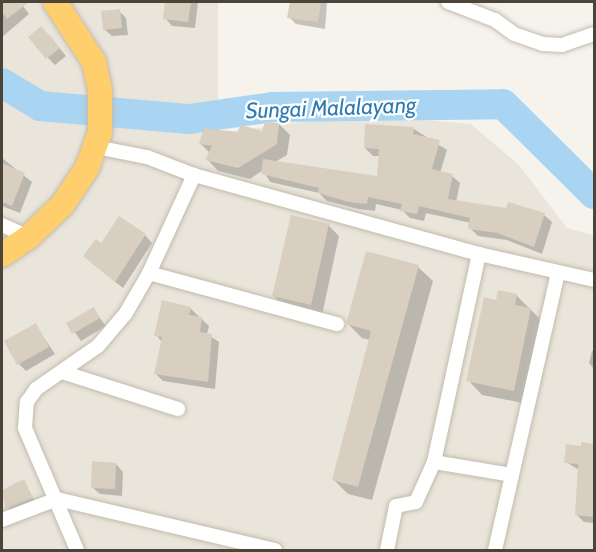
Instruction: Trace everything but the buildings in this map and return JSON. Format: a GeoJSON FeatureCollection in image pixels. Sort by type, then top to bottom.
{"type":"FeatureCollection","features":[{"type":"Feature","properties":{"kind":"highway"},"geometry":{"type":"LineString","coordinates":[[2,255],[29,237],[63,204],[98,140],[100,90],[90,52],[55,2]]}},
{"type":"Feature","properties":{"kind":"street"},"geometry":{"type":"LineString","coordinates":[[448,2],[495,20],[514,34],[543,44],[562,45],[594,34]]}},
{"type":"Feature","properties":{"kind":"street"},"geometry":{"type":"LineString","coordinates":[[98,140],[194,175],[479,254],[594,280]]}},
{"type":"Feature","properties":{"kind":"street"},"geometry":{"type":"LineString","coordinates":[[77,550],[57,499],[30,444],[24,414],[36,390],[109,334],[149,273],[194,175]]}},
{"type":"Feature","properties":{"kind":"street"},"geometry":{"type":"LineString","coordinates":[[2,225],[29,237]]}},
{"type":"Feature","properties":{"kind":"street"},"geometry":{"type":"LineString","coordinates":[[387,550],[396,507],[416,502],[434,462],[479,254]]}},
{"type":"Feature","properties":{"kind":"street"},"geometry":{"type":"LineString","coordinates":[[149,273],[337,324]]}},
{"type":"Feature","properties":{"kind":"street"},"geometry":{"type":"LineString","coordinates":[[495,550],[558,273]]}},
{"type":"Feature","properties":{"kind":"street"},"geometry":{"type":"LineString","coordinates":[[62,372],[178,409]]}},
{"type":"Feature","properties":{"kind":"street"},"geometry":{"type":"LineString","coordinates":[[434,462],[512,475]]}},
{"type":"Feature","properties":{"kind":"street"},"geometry":{"type":"LineString","coordinates":[[2,520],[57,499],[275,550]]}},
{"type":"Feature","properties":{"kind":"shaded area"},"geometry":{"type":"Polygon","coordinates":[[[2,2],[218,2],[218,133],[317,120],[417,119],[471,124],[519,165],[567,228],[594,235],[594,550],[2,550],[2,2]]]}},
{"type":"Feature","properties":{"kind":"waterway","name":"Sungai Malalayang"},"geometry":{"type":"LineString","coordinates":[[2,83],[40,106],[189,119],[273,107],[503,104],[594,194]]}}]}
